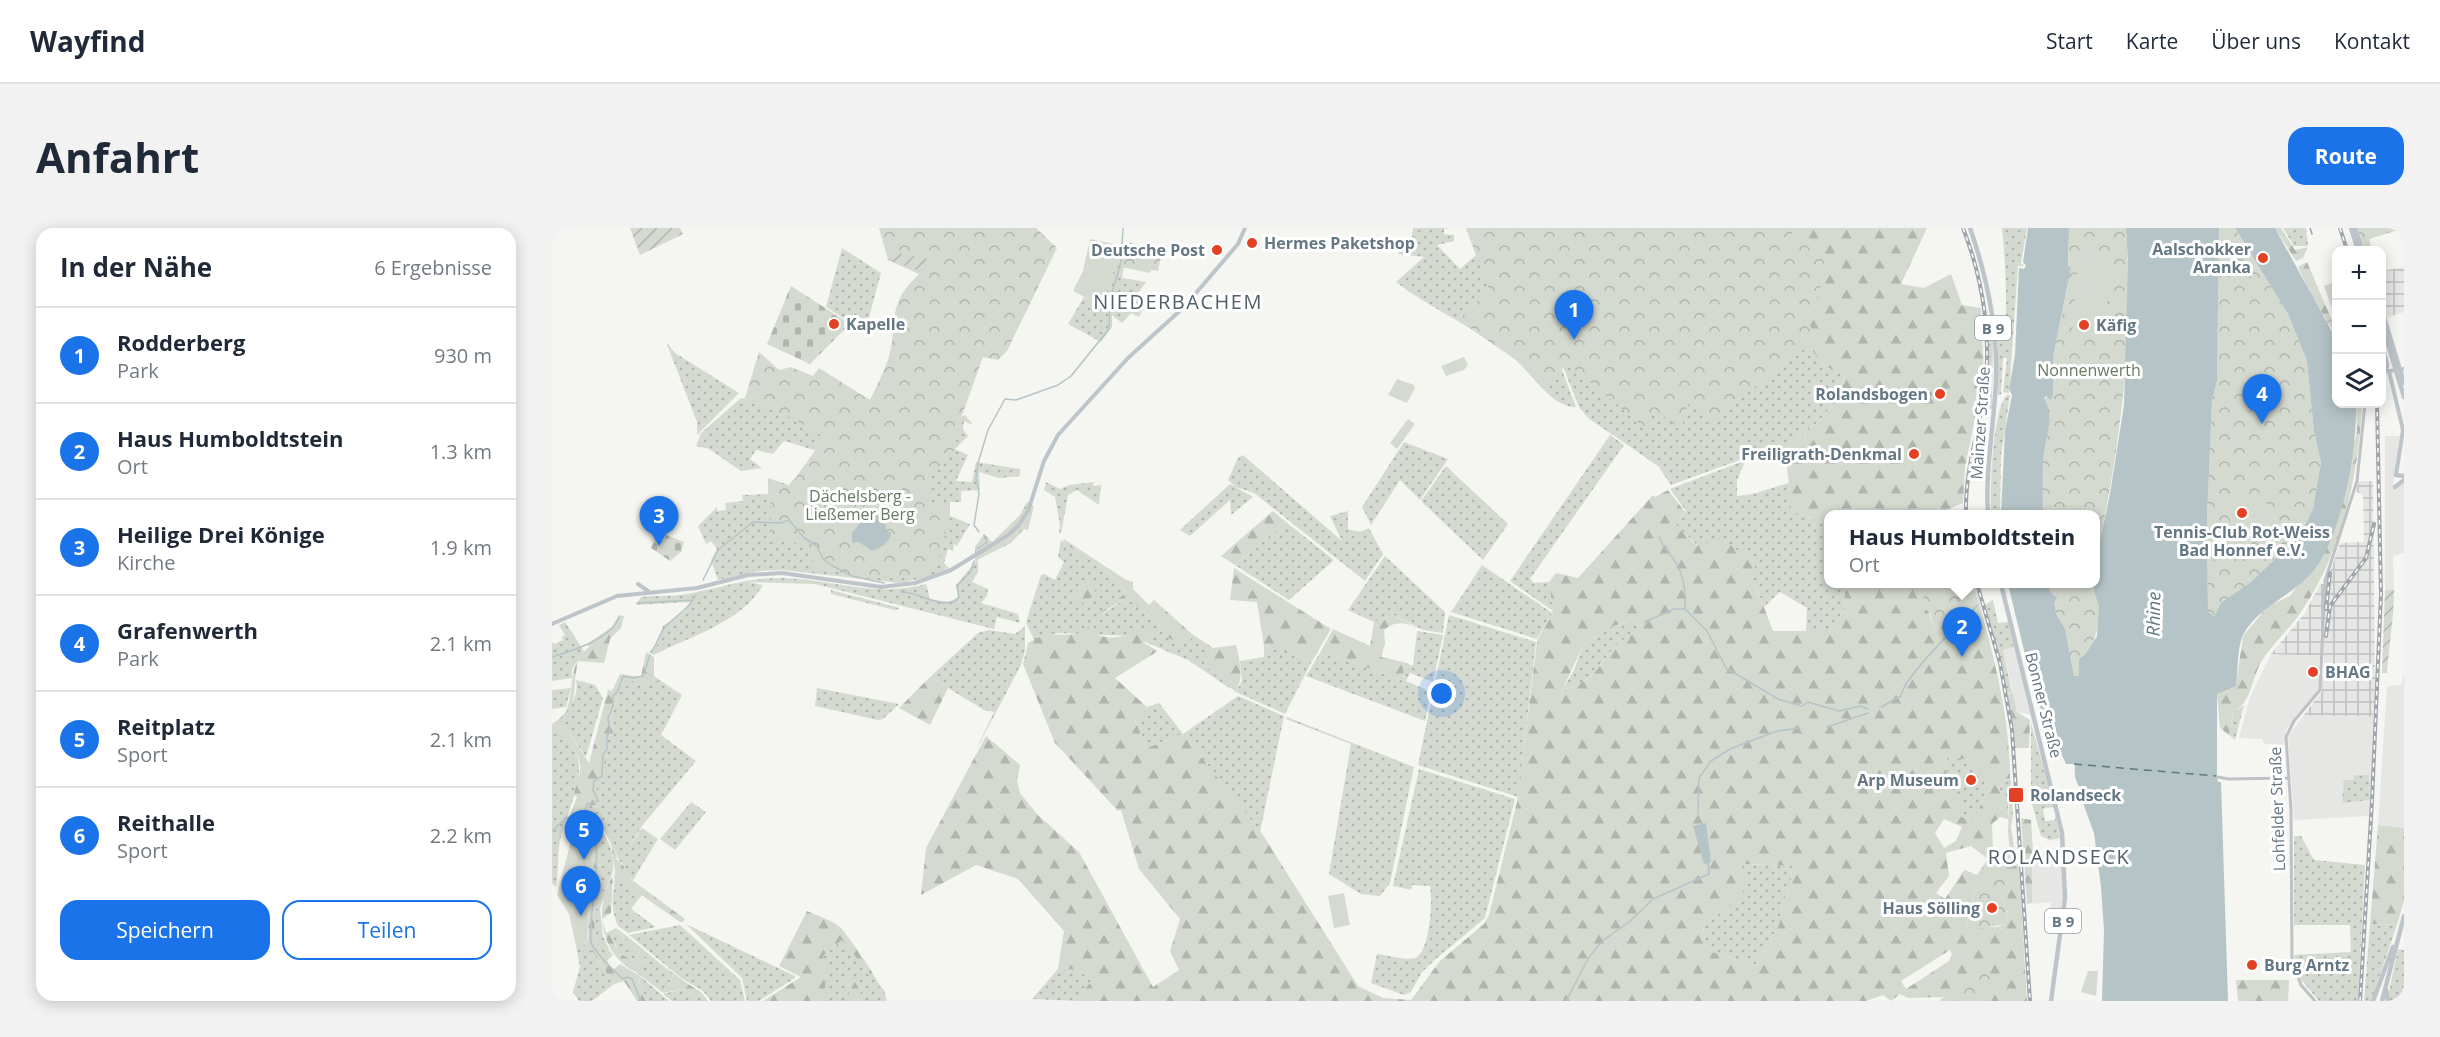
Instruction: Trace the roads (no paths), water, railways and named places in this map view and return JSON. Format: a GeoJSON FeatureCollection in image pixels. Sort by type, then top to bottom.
{"type":"FeatureCollection","features":[{"type":"Feature","properties":{"kind":"main road"},"geometry":{"type":"LineString","coordinates":[[552,624],[608,599],[633,593],[685,590],[748,575],[772,573],[868,586],[894,586],[925,580],[951,570],[1008,535],[1018,526],[1028,512],[1044,461],[1058,435],[1135,351],[1179,312],[1229,255],[1245,228]]}},
{"type":"Feature","properties":{"kind":"main road","name":"Mainzer Straße"},"geometry":{"type":"LineString","coordinates":[[1970,228],[1988,288],[1995,347],[1996,387],[1988,510]]}},
{"type":"Feature","properties":{"kind":"main road"},"geometry":{"type":"LineString","coordinates":[[2352,230],[2357,246]]}},
{"type":"Feature","properties":{"kind":"main road"},"geometry":{"type":"LineString","coordinates":[[2386,324],[2404,383]]}},
{"type":"Feature","properties":{"kind":"main road"},"geometry":{"type":"LineString","coordinates":[[2386,337],[2404,397]]}},
{"type":"Feature","properties":{"kind":"main road"},"geometry":{"type":"LineString","coordinates":[[2397,359],[2404,374]]}},
{"type":"Feature","properties":{"kind":"main road"},"geometry":{"type":"LineString","coordinates":[[2395,487],[2404,479],[2396,476],[2403,439],[2399,407],[2386,372],[2404,369]]}},
{"type":"Feature","properties":{"kind":"main road"},"geometry":{"type":"LineString","coordinates":[[639,584],[648,592]]}},
{"type":"Feature","properties":{"kind":"main road","name":"Bonner Straße"},"geometry":{"type":"LineString","coordinates":[[2002,588],[2055,798],[2063,841],[2064,911],[2051,1001]]}},
{"type":"Feature","properties":{"kind":"main road"},"geometry":{"type":"LineString","coordinates":[[2382,1001],[2404,916]]}},
{"type":"Feature","properties":{"kind":"main road"},"geometry":{"type":"LineString","coordinates":[[2373,1001],[2398,937]]}},
{"type":"Feature","properties":{"kind":"main road"},"geometry":{"type":"LineString","coordinates":[[2385,986],[2388,1001]]}},
{"type":"Feature","properties":{"kind":"street","name":"Lohfelder Straße"},"geometry":{"type":"LineString","coordinates":[[2315,1001],[2298,979],[2292,955],[2287,733],[2320,690],[2325,581],[2357,481],[2364,408]]}},
{"type":"Feature","properties":{"kind":"street"},"geometry":{"type":"LineString","coordinates":[[2218,777],[2229,779],[2289,778]]}},
{"type":"Feature","properties":{"kind":"water"},"geometry":{"type":"Polygon","coordinates":[[[2028,228],[2069,228],[2068,266],[2071,268],[2053,357],[2053,396],[2050,400],[2046,396],[2044,398],[2049,422],[2043,462],[2043,510],[2001,510],[2005,431],[2012,395],[2009,389],[2015,355],[2019,268],[2024,269],[2026,266],[2023,262],[2028,228]]]}},
{"type":"Feature","properties":{"kind":"water","name":"Rhine"},"geometry":{"type":"Polygon","coordinates":[[[2126,228],[2219,228],[2217,381],[2212,401],[2207,519],[2208,611],[2214,617],[2221,603],[2251,582],[2300,535],[2313,509],[2321,462],[2314,432],[2307,361],[2288,314],[2235,228],[2275,228],[2332,332],[2332,408],[2356,408],[2356,422],[2347,486],[2328,547],[2311,574],[2250,624],[2243,635],[2240,646],[2236,686],[2217,694],[2217,778],[2218,782],[2221,782],[2228,1001],[2102,1001],[2104,930],[2101,887],[2094,833],[2083,803],[2086,792],[2076,780],[2075,764],[2066,764],[2035,696],[2009,588],[2049,588],[2057,598],[2054,603],[2056,614],[2065,629],[2074,676],[2079,676],[2079,659],[2085,655],[2097,636],[2099,606],[2094,588],[2100,588],[2100,540],[2124,405],[2128,261],[2126,228]]]}},
{"type":"Feature","properties":{"kind":"water"},"geometry":{"type":"Polygon","coordinates":[[[864,518],[879,519],[886,526],[886,531],[891,532],[890,538],[884,545],[872,551],[859,542],[852,543],[852,533],[864,518]]]}},
{"type":"Feature","properties":{"kind":"water"},"geometry":{"type":"Polygon","coordinates":[[[1706,823],[1711,862],[1704,864],[1693,826],[1706,823]]]}},
{"type":"Feature","properties":{"kind":"waterway"},"geometry":{"type":"LineString","coordinates":[[979,532],[974,525],[979,494],[976,478],[988,430],[1005,399],[1016,400],[1058,385],[1071,376],[1109,329],[1110,299],[1121,262],[1123,228]]}},
{"type":"Feature","properties":{"kind":"waterway"},"geometry":{"type":"LineString","coordinates":[[2327,322],[2332,320]]}},
{"type":"Feature","properties":{"kind":"waterway"},"geometry":{"type":"LineString","coordinates":[[703,580],[718,550],[753,522],[781,523],[789,520],[804,538],[817,546],[823,559],[831,565],[852,576],[884,583]]}},
{"type":"Feature","properties":{"kind":"waterway"},"geometry":{"type":"LineString","coordinates":[[977,549],[987,542],[984,535]]}},
{"type":"Feature","properties":{"kind":"waterway"},"geometry":{"type":"LineString","coordinates":[[1659,537],[1681,575],[1685,609],[1707,631],[1726,668],[1780,700]]}},
{"type":"Feature","properties":{"kind":"waterway"},"geometry":{"type":"LineString","coordinates":[[901,592],[942,603],[956,601],[959,597],[957,586],[971,571],[974,561]]}},
{"type":"Feature","properties":{"kind":"waterway"},"geometry":{"type":"LineString","coordinates":[[651,652],[664,629],[696,595]]}},
{"type":"Feature","properties":{"kind":"waterway"},"geometry":{"type":"LineString","coordinates":[[637,603],[693,600]]}},
{"type":"Feature","properties":{"kind":"waterway"},"geometry":{"type":"LineString","coordinates":[[1881,707],[1901,696],[1911,676],[1978,605]]}},
{"type":"Feature","properties":{"kind":"waterway"},"geometry":{"type":"LineString","coordinates":[[1645,622],[1674,609],[1685,609]]}},
{"type":"Feature","properties":{"kind":"waterway"},"geometry":{"type":"LineString","coordinates":[[552,657],[580,648],[600,638],[615,625],[619,617]]}},
{"type":"Feature","properties":{"kind":"waterway"},"geometry":{"type":"LineString","coordinates":[[641,1001],[632,979],[627,977],[623,979],[592,945],[591,929],[597,855],[595,841],[583,815],[587,804],[598,801],[593,790],[594,781],[602,776],[603,754],[607,750],[607,736],[610,732],[608,718],[613,706],[613,696],[618,691],[623,676],[633,678],[643,676],[650,655]]}},
{"type":"Feature","properties":{"kind":"waterway"},"geometry":{"type":"LineString","coordinates":[[1781,700],[1802,706],[1808,702],[1839,711],[1860,706],[1868,709]]}},
{"type":"Feature","properties":{"kind":"waterway"},"geometry":{"type":"LineString","coordinates":[[1827,727],[1868,713]]}},
{"type":"Feature","properties":{"kind":"waterway"},"geometry":{"type":"LineString","coordinates":[[1698,813],[1699,778],[1711,761],[1730,749],[1777,731],[1800,728]]}},
{"type":"Feature","properties":{"kind":"waterway"},"geometry":{"type":"LineString","coordinates":[[552,831],[566,818],[583,813]]}},
{"type":"Feature","properties":{"kind":"waterway"},"geometry":{"type":"LineString","coordinates":[[1566,1001],[1588,959],[1601,942],[1629,922],[1653,899],[1709,874],[1708,863]]}},
{"type":"Feature","properties":{"kind":"tram line"},"geometry":{"type":"LineString","coordinates":[[2310,228],[2312,234]]}},
{"type":"Feature","properties":{"kind":"railway"},"geometry":{"type":"LineString","coordinates":[[1963,228],[1981,291],[1987,335],[1986,379],[1969,471],[1966,510]]}},
{"type":"Feature","properties":{"kind":"railway"},"geometry":{"type":"LineString","coordinates":[[2340,228],[2346,246]]}},
{"type":"Feature","properties":{"kind":"railway"},"geometry":{"type":"LineString","coordinates":[[1925,392],[1930,394]]}},
{"type":"Feature","properties":{"kind":"railway"},"geometry":{"type":"LineString","coordinates":[[2360,1001],[2381,594],[2377,408]]}},
{"type":"Feature","properties":{"kind":"railway"},"geometry":{"type":"LineString","coordinates":[[2326,636],[2330,606],[2366,558],[2374,524]]}},
{"type":"Feature","properties":{"kind":"railway"},"geometry":{"type":"LineString","coordinates":[[2326,609],[2330,573]]}},
{"type":"Feature","properties":{"kind":"railway"},"geometry":{"type":"LineString","coordinates":[[1978,588],[2000,663],[2012,730],[2030,1001]]}},
{"type":"Feature","properties":{"kind":"place","name":"Hermes Paketshop"},"geometry":{"type":"Point","coordinates":[1252,243]}},
{"type":"Feature","properties":{"kind":"place","name":"Deutsche Post"},"geometry":{"type":"Point","coordinates":[1217,250]}},
{"type":"Feature","properties":{"kind":"place","name":"Aalschokker Aranka"},"geometry":{"type":"Point","coordinates":[2263,258]}},
{"type":"Feature","properties":{"kind":"place","name":"Kapelle"},"geometry":{"type":"Point","coordinates":[834,324]}},
{"type":"Feature","properties":{"kind":"place","name":"Käfig"},"geometry":{"type":"Point","coordinates":[2084,325]}},
{"type":"Feature","properties":{"kind":"place","name":"Rodderberg"},"geometry":{"type":"Point","coordinates":[1574,340]}},
{"type":"Feature","properties":{"kind":"place","name":"Rolandsbogen"},"geometry":{"type":"Point","coordinates":[1940,394]}},
{"type":"Feature","properties":{"kind":"place","name":"Grafenwerth"},"geometry":{"type":"Point","coordinates":[2262,424]}},
{"type":"Feature","properties":{"kind":"place","name":"Freiligrath-Denkmal"},"geometry":{"type":"Point","coordinates":[1914,454]}},
{"type":"Feature","properties":{"kind":"place","name":"Tennis-Club Rot-Weiss Bad Honnef e.V."},"geometry":{"type":"Point","coordinates":[2242,513]}},
{"type":"Feature","properties":{"kind":"place","name":"Heilige Drei Könige"},"geometry":{"type":"Point","coordinates":[659,546]}},
{"type":"Feature","properties":{"kind":"place","name":"Haus Humboldtstein"},"geometry":{"type":"Point","coordinates":[1962,657]}},
{"type":"Feature","properties":{"kind":"place","name":"BHAG"},"geometry":{"type":"Point","coordinates":[2313,672]}},
{"type":"Feature","properties":{"kind":"place","name":"Arp Museum"},"geometry":{"type":"Point","coordinates":[1971,780]}},
{"type":"Feature","properties":{"kind":"place","name":"Rolandseck"},"geometry":{"type":"Point","coordinates":[2016,795]}},
{"type":"Feature","properties":{"kind":"place","name":"Reitplatz"},"geometry":{"type":"Point","coordinates":[584,860]}},
{"type":"Feature","properties":{"kind":"place","name":"Haus Sölling"},"geometry":{"type":"Point","coordinates":[1992,908]}},
{"type":"Feature","properties":{"kind":"place","name":"Reithalle"},"geometry":{"type":"Point","coordinates":[581,916]}},
{"type":"Feature","properties":{"kind":"place","name":"Burg Arntz"},"geometry":{"type":"Point","coordinates":[2252,965]}},
{"type":"Feature","properties":{"kind":"district","name":"NIEDERBACHEM"},"geometry":{"type":"Point","coordinates":[1178,301]}},
{"type":"Feature","properties":{"kind":"district","name":"ROLANDSECK"},"geometry":{"type":"Point","coordinates":[2059,856]}},
{"type":"Feature","properties":{"kind":"park label","name":"Nonnenwerth"},"geometry":{"type":"Point","coordinates":[2089,370]}},
{"type":"Feature","properties":{"kind":"park label","name":"Dächelsberg - Ließemer Berg"},"geometry":{"type":"Point","coordinates":[860,505]}}]}
